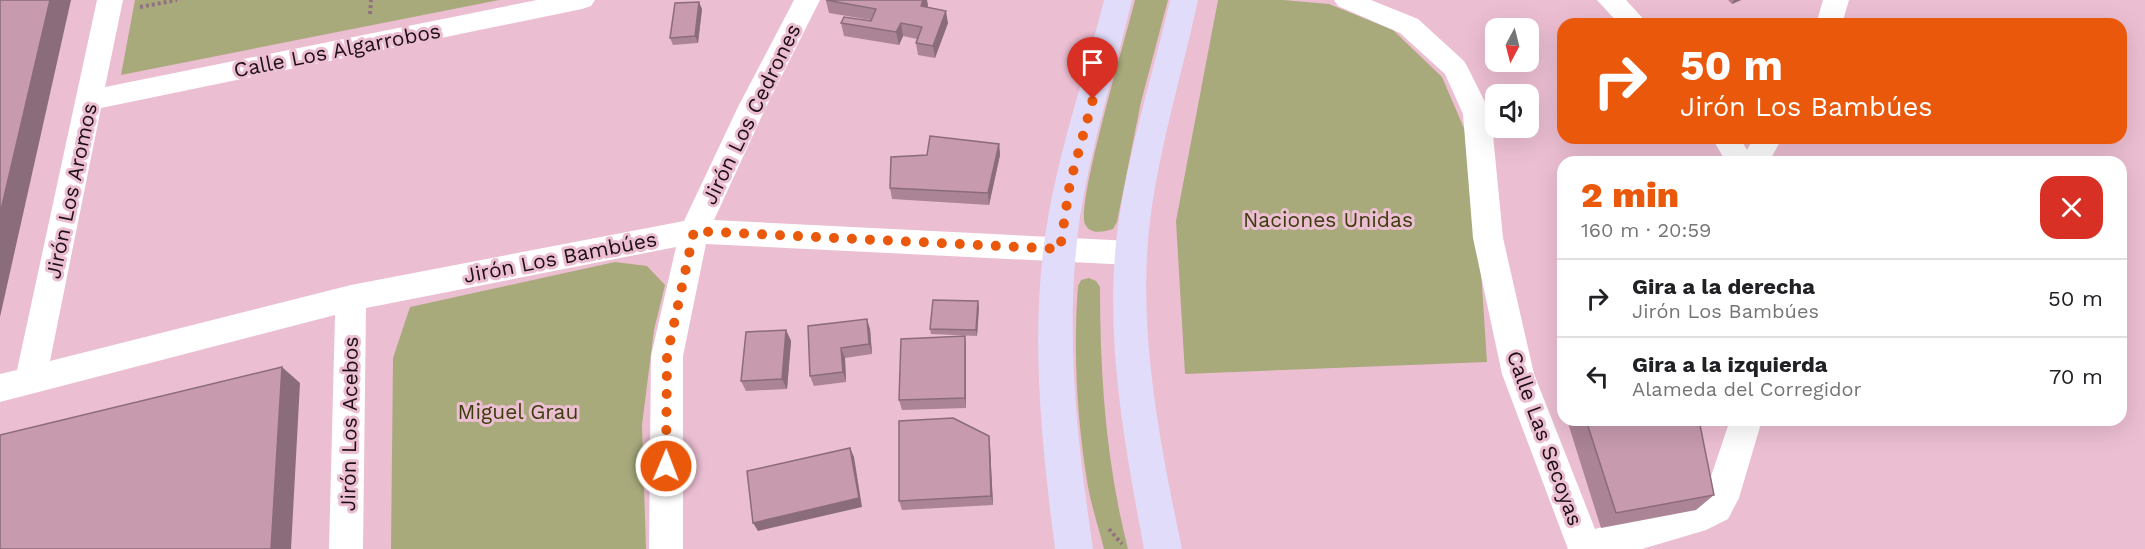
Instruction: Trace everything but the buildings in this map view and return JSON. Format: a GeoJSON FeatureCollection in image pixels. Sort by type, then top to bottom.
{"type":"FeatureCollection","features":[{"type":"Feature","properties":{"kind":"main road"},"geometry":{"type":"LineString","coordinates":[[1074,549],[1058,415],[1057,331],[1060,249],[1070,183],[1118,0]]}},
{"type":"Feature","properties":{"kind":"main road"},"geometry":{"type":"LineString","coordinates":[[1162,549],[1132,364],[1131,253],[1158,105],[1184,0]]}},
{"type":"Feature","properties":{"kind":"street","name":"Jirón Los Aromos"},"geometry":{"type":"LineString","coordinates":[[30,381],[110,0]]}},
{"type":"Feature","properties":{"kind":"street","name":"Calle Los Algarrobos"},"geometry":{"type":"LineString","coordinates":[[90,100],[582,0]]}},
{"type":"Feature","properties":{"kind":"street","name":"Jirón Los Cedrones"},"geometry":{"type":"LineString","coordinates":[[666,549],[667,356],[694,231],[747,116],[807,0]]}},
{"type":"Feature","properties":{"kind":"street","name":"Calle Las Secoyas"},"geometry":{"type":"LineString","coordinates":[[1347,0],[1409,26],[1455,68],[1477,114],[1488,238],[1518,374],[1586,549]]}},
{"type":"Feature","properties":{"kind":"street"},"geometry":{"type":"LineString","coordinates":[[1610,0],[1629,18]]}},
{"type":"Feature","properties":{"kind":"street"},"geometry":{"type":"LineString","coordinates":[[1831,18],[1836,0]]}},
{"type":"Feature","properties":{"kind":"street","name":"Jirón Los Bambúes"},"geometry":{"type":"LineString","coordinates":[[0,388],[351,298],[694,231],[1131,253]]}},
{"type":"Feature","properties":{"kind":"street","name":"Jirón Los Acebos"},"geometry":{"type":"LineString","coordinates":[[346,549],[351,298]]}},
{"type":"Feature","properties":{"kind":"street"},"geometry":{"type":"LineString","coordinates":[[1586,549],[1706,514],[1716,508],[1722,498],[1744,426]]}},
{"type":"Feature","properties":{"kind":"green space"},"geometry":{"type":"Polygon","coordinates":[[[135,0],[499,0],[121,75],[135,0]]]}},
{"type":"Feature","properties":{"kind":"green space"},"geometry":{"type":"Polygon","coordinates":[[[1135,0],[1168,0],[1141,102],[1117,222],[1113,229],[1093,231],[1085,224],[1084,210],[1088,185],[1135,0]]]}},
{"type":"Feature","properties":{"kind":"green space","name":"Naciones Unidas"},"geometry":{"type":"Polygon","coordinates":[[[1218,0],[1283,0],[1329,4],[1393,30],[1442,77],[1469,140],[1476,195],[1487,362],[1185,374],[1176,221],[1218,0]]]}},
{"type":"Feature","properties":{"kind":"green space","name":"Miguel Grau"},"geometry":{"type":"Polygon","coordinates":[[[615,262],[647,266],[665,285],[654,330],[642,425],[646,549],[391,549],[393,358],[410,307],[615,262]]]}},
{"type":"Feature","properties":{"kind":"green space"},"geometry":{"type":"Polygon","coordinates":[[[1089,278],[1096,281],[1100,287],[1101,353],[1109,452],[1128,549],[1104,549],[1084,462],[1077,386],[1076,336],[1078,286],[1081,280],[1089,278]]]}},
{"type":"Feature","properties":{"kind":"route"},"geometry":{"type":"LineString","coordinates":[[666,466],[667,356],[694,231],[1060,249],[1070,183],[1093,99]]}}]}
